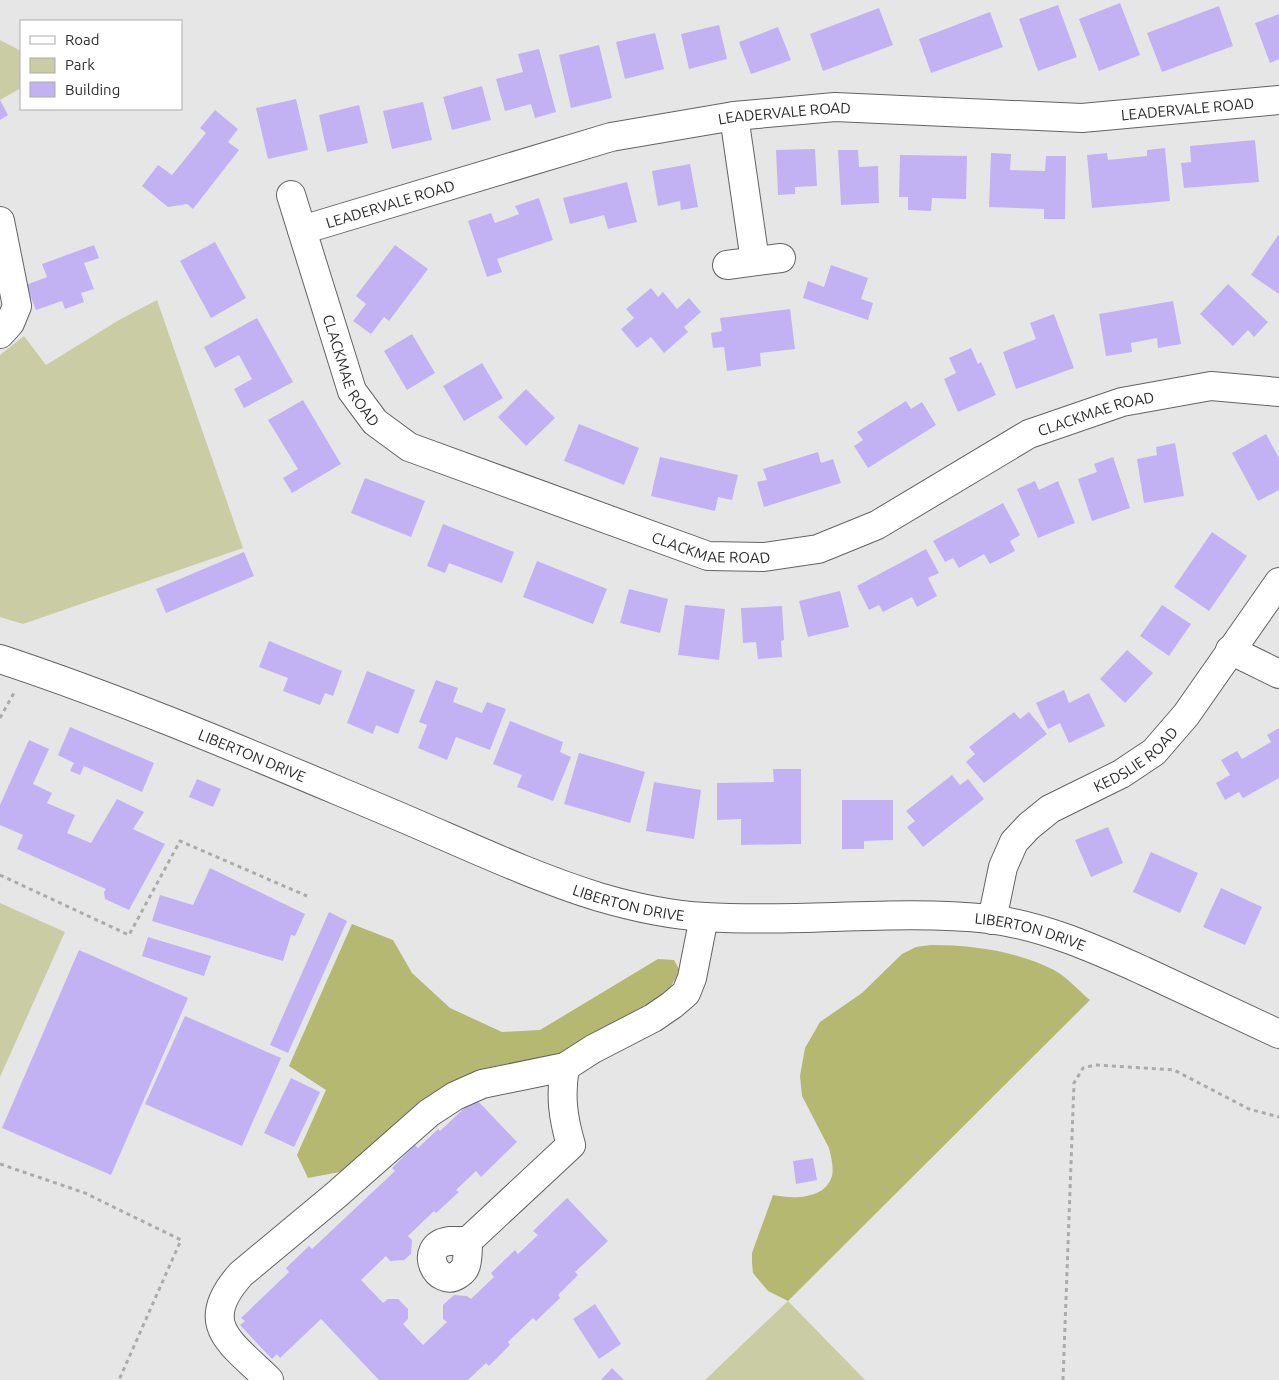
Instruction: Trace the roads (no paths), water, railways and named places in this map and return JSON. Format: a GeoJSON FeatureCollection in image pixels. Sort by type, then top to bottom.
{"type":"FeatureCollection","features":[{"type":"Feature","properties":{"kind":"street","name":"LEADERVALE ROAD"},"geometry":{"type":"LineString","coordinates":[[302,230],[611,137],[734,116],[835,107],[1082,118],[1279,100]]}},
{"type":"Feature","properties":{"kind":"street"},"geometry":{"type":"LineString","coordinates":[[727,265],[768,260],[734,116]]}},
{"type":"Feature","properties":{"kind":"street","name":"CLACKMAE ROAD"},"geometry":{"type":"LineString","coordinates":[[291,195],[352,391],[374,422],[409,447],[708,556],[764,557],[818,549],[877,525],[1029,434],[1122,402],[1211,386],[1279,392]]}},
{"type":"Feature","properties":{"kind":"street"},"geometry":{"type":"LineString","coordinates":[[0,221],[17,306],[10,323],[0,334]]}},
{"type":"Feature","properties":{"kind":"street","name":"KEDSLIE ROAD"},"geometry":{"type":"LineString","coordinates":[[992,920],[1002,867],[1014,842],[1029,826],[1050,809],[1121,774],[1154,752],[1186,715],[1279,582]]}},
{"type":"Feature","properties":{"kind":"street"},"geometry":{"type":"LineString","coordinates":[[1230,650],[1279,674]]}},
{"type":"Feature","properties":{"kind":"street","name":"LIBERTON DRIVE"},"geometry":{"type":"LineString","coordinates":[[0,659],[118,701],[504,861],[600,897],[672,914],[704,917],[789,918],[866,915],[952,917],[992,920],[1022,926],[1088,945],[1279,1034]]}},
{"type":"Feature","properties":{"kind":"street"},"geometry":{"type":"LineString","coordinates":[[269,1380],[225,1337],[218,1320],[222,1302],[230,1287],[241,1274],[336,1195],[429,1112],[448,1100],[482,1084],[565,1067],[593,1048],[653,1018],[672,1005],[686,993],[692,978],[704,917]]}},
{"type":"Feature","properties":{"kind":"street"},"geometry":{"type":"LineString","coordinates":[[468,1242],[571,1146],[563,1109],[562,1087],[565,1067]]}}]}
